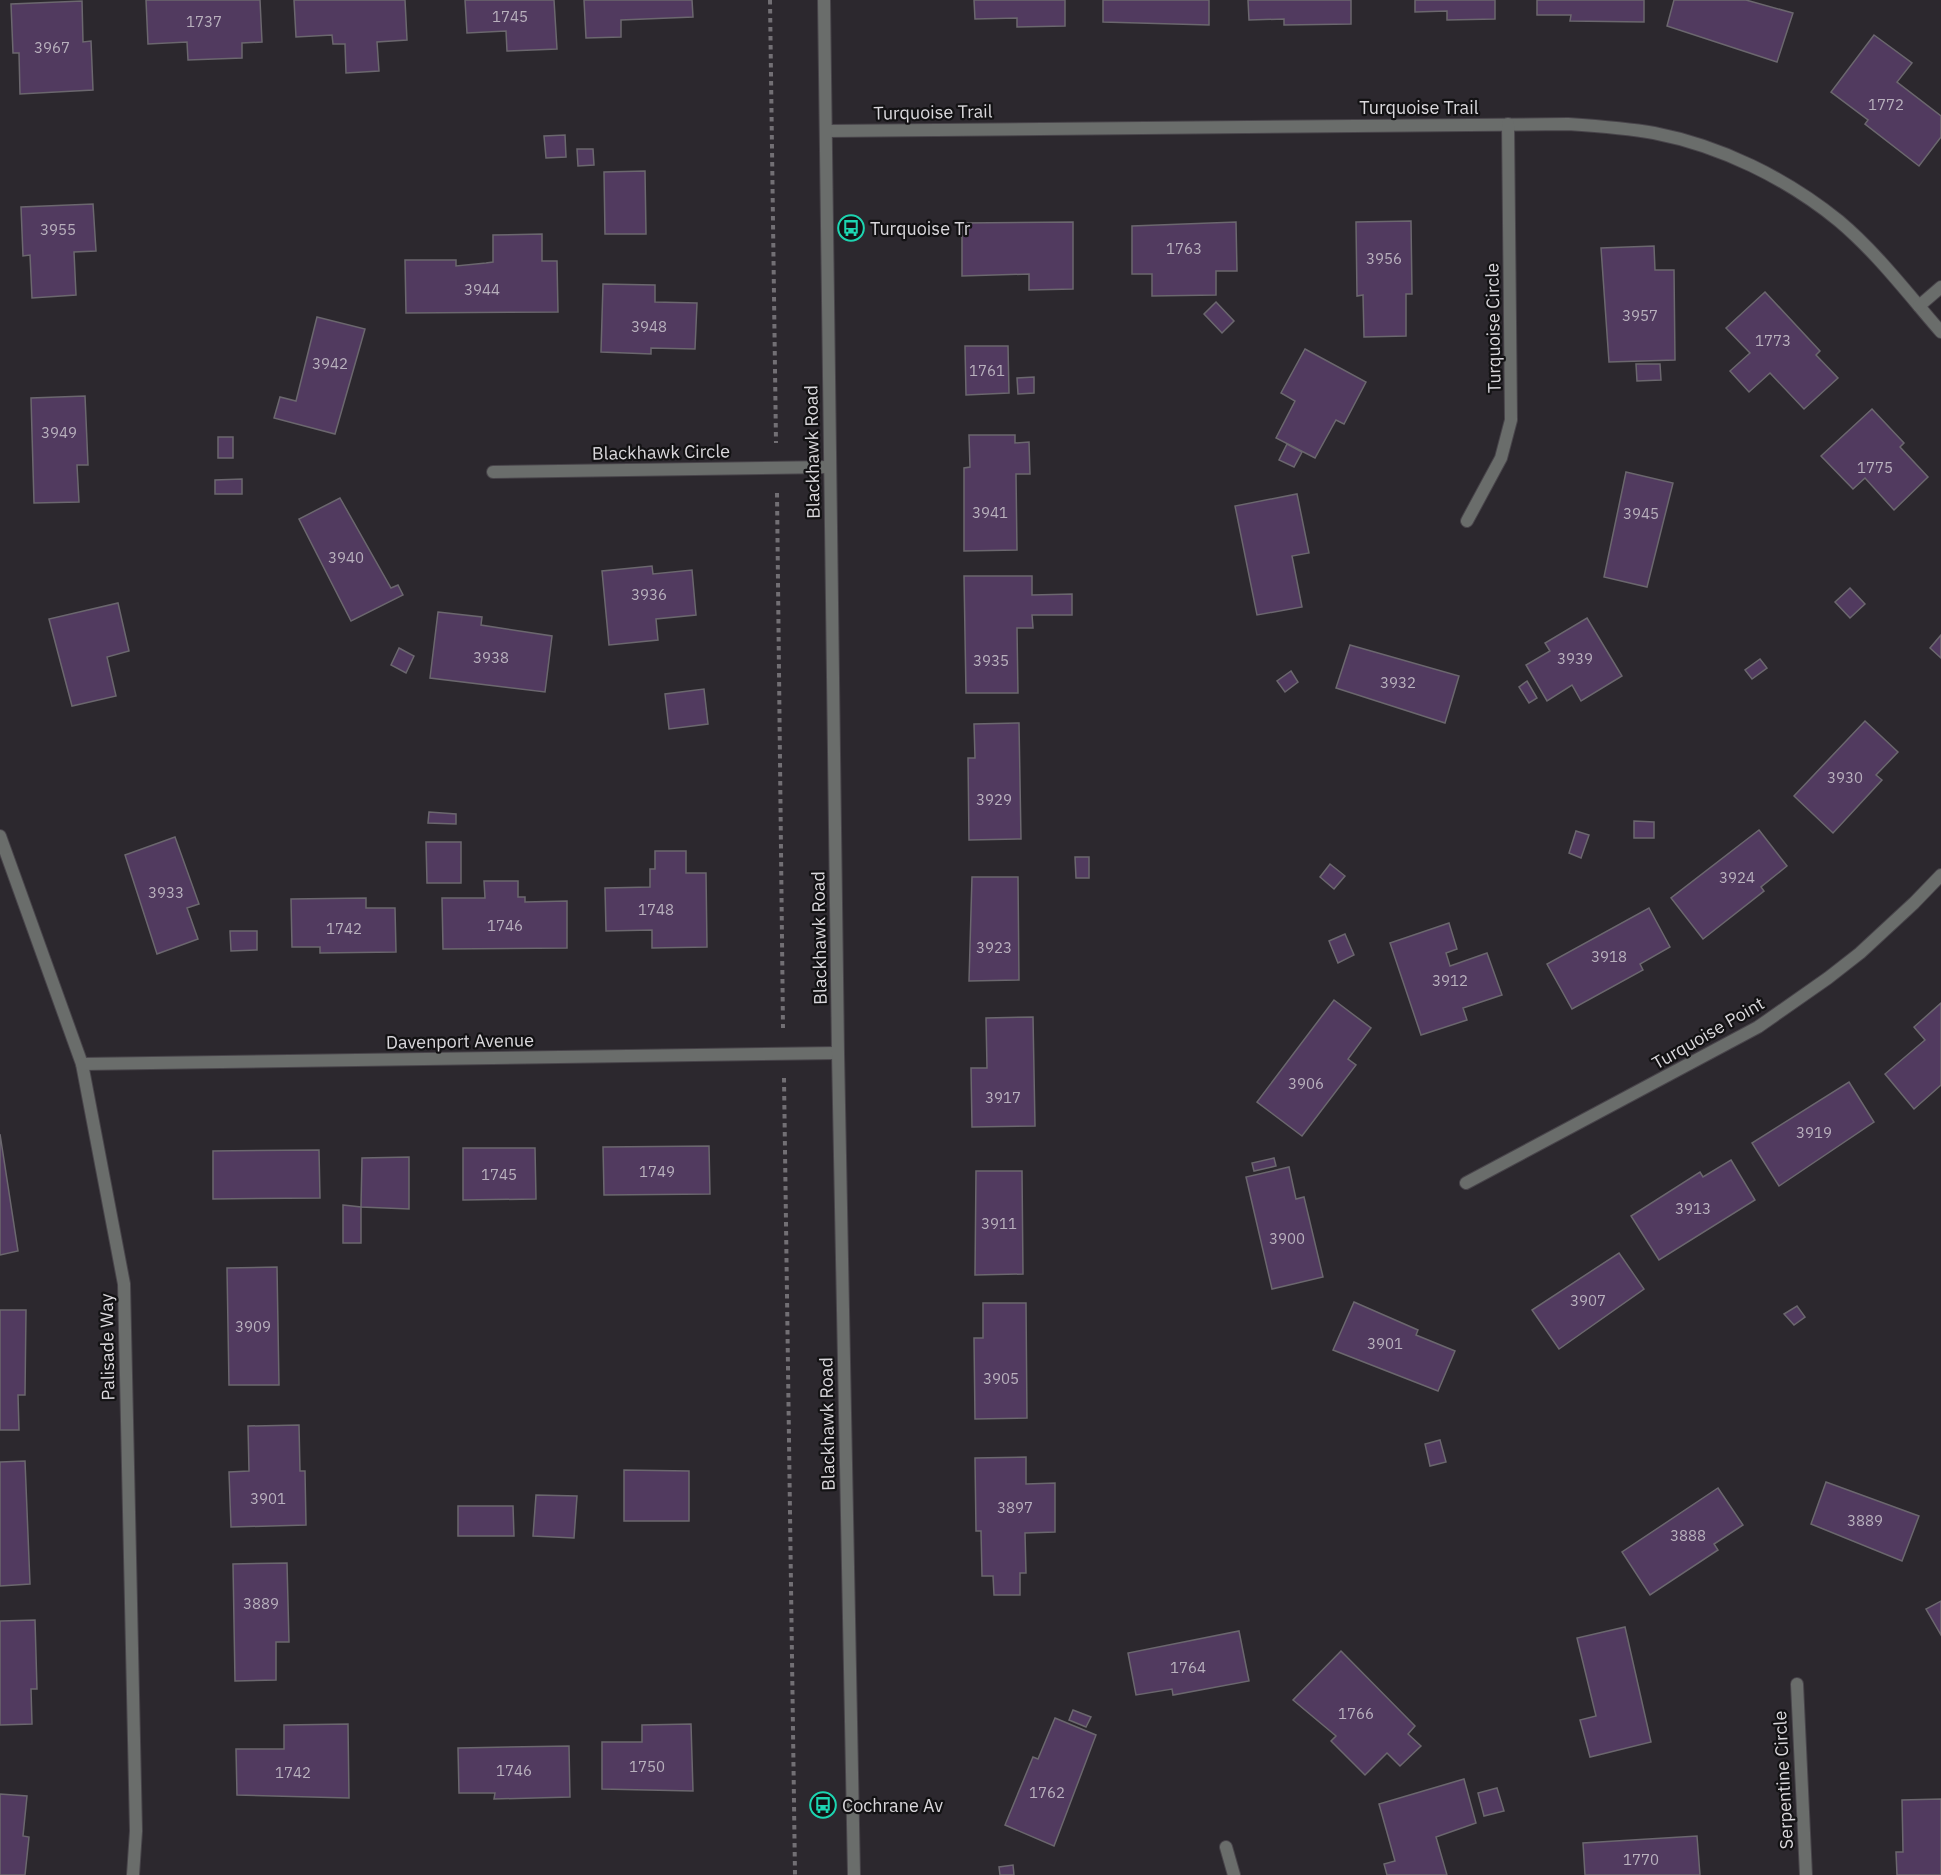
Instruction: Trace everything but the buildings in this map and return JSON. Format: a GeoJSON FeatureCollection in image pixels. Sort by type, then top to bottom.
{"type":"FeatureCollection","features":[{"type":"Feature","properties":{"kind":"street","name":"Blackhawk Road"},"geometry":{"type":"LineString","coordinates":[[824,0],[838,1053],[854,1875]]}},
{"type":"Feature","properties":{"kind":"street","name":"Turquoise Trail"},"geometry":{"type":"LineString","coordinates":[[826,131],[1508,124],[1568,124],[1634,130],[1699,145],[1739,159],[1814,202],[1840,222],[1879,260],[1941,332]]}},
{"type":"Feature","properties":{"kind":"street","name":"Turquoise Circle"},"geometry":{"type":"LineString","coordinates":[[1467,521],[1501,459],[1511,420],[1508,124]]}},
{"type":"Feature","properties":{"kind":"street"},"geometry":{"type":"LineString","coordinates":[[1919,306],[1941,286]]}},
{"type":"Feature","properties":{"kind":"street","name":"Blackhawk Circle"},"geometry":{"type":"LineString","coordinates":[[493,472],[830,467]]}},
{"type":"Feature","properties":{"kind":"street","name":"Palisade Way"},"geometry":{"type":"LineString","coordinates":[[0,836],[82,1064],[124,1284],[136,1831],[133,1875]]}},
{"type":"Feature","properties":{"kind":"street","name":"Turquoise Point"},"geometry":{"type":"LineString","coordinates":[[1466,1183],[1758,1027],[1860,953],[1941,875]]}},
{"type":"Feature","properties":{"kind":"street","name":"Davenport Avenue"},"geometry":{"type":"LineString","coordinates":[[82,1064],[838,1053]]}},
{"type":"Feature","properties":{"kind":"street","name":"Serpentine Circle"},"geometry":{"type":"LineString","coordinates":[[1797,1684],[1806,1875]]}},
{"type":"Feature","properties":{"kind":"street"},"geometry":{"type":"LineString","coordinates":[[1226,1847],[1234,1875]]}},
{"type":"Feature","properties":{"kind":"path"},"geometry":{"type":"LineString","coordinates":[[770,0],[795,1875]]}},
{"type":"Feature","properties":{"kind":"place","name":"Turquoise Tr"},"geometry":{"type":"Point","coordinates":[851,228]}},
{"type":"Feature","properties":{"kind":"place","name":"Cochrane Av"},"geometry":{"type":"Point","coordinates":[823,1805]}}]}
